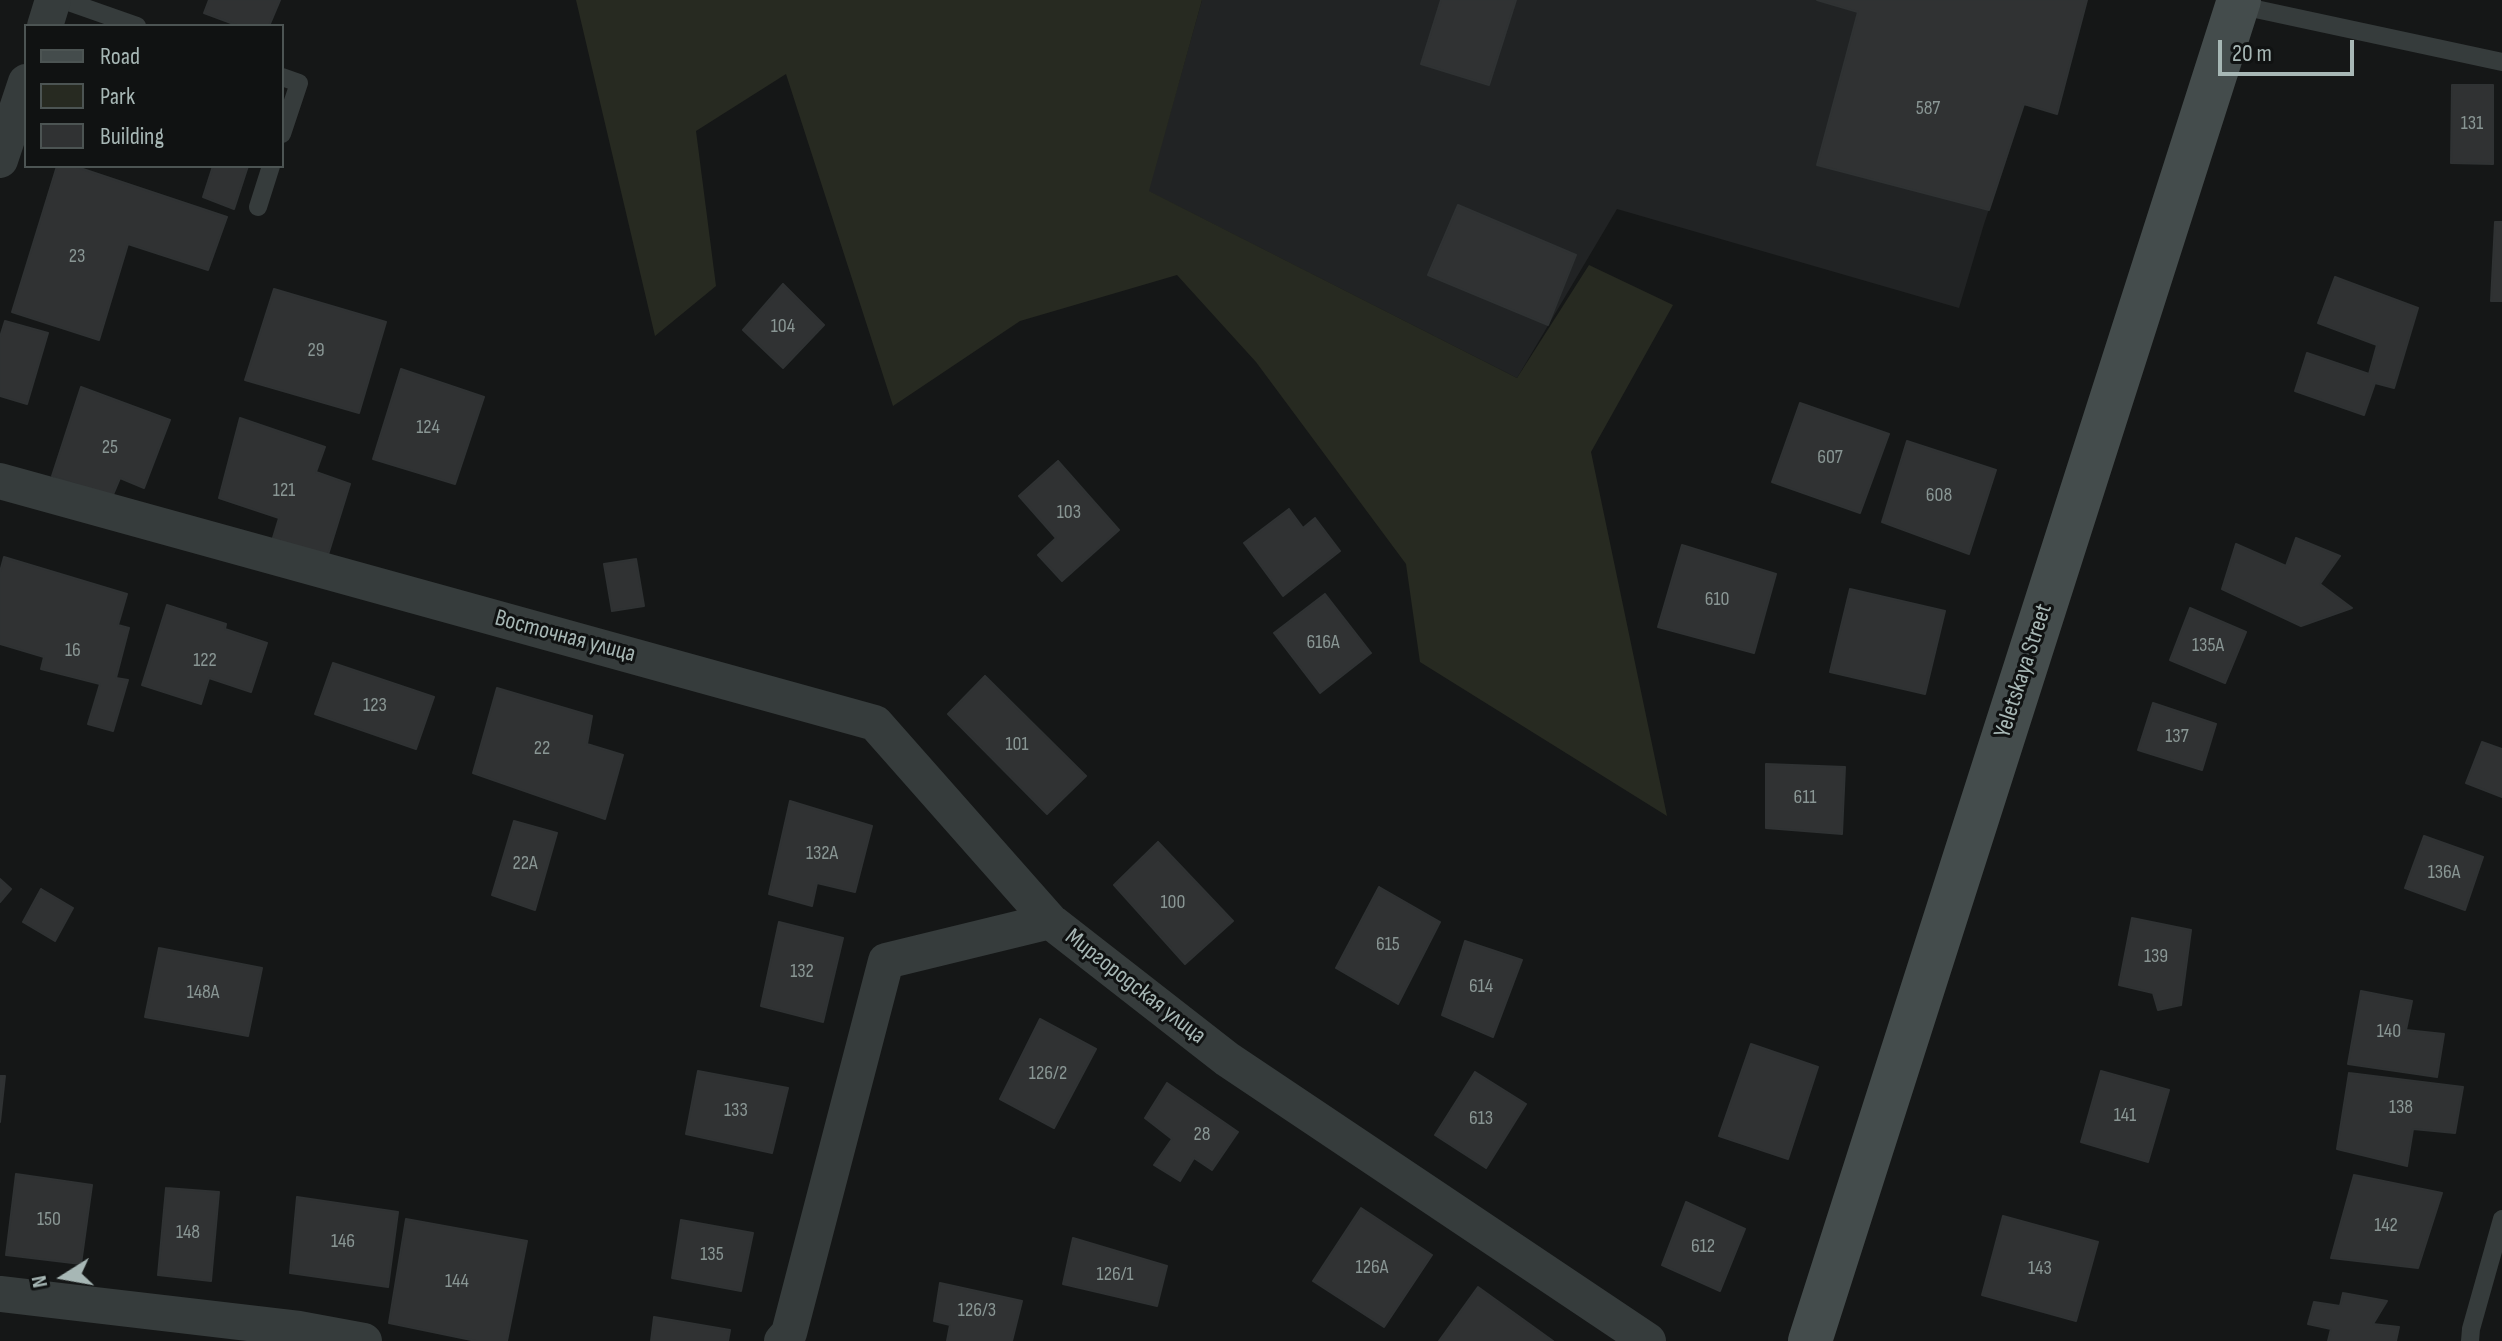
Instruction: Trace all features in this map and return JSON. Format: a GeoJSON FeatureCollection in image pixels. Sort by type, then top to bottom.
{"type":"FeatureCollection","features":[{"type":"Feature","properties":{"kind":"main road","name":"Yeletskaya Street"},"geometry":{"type":"LineString","coordinates":[[1810,1341],[2238,2]]}},
{"type":"Feature","properties":{"kind":"street"},"geometry":{"type":"LineString","coordinates":[[46,24],[53,0]]}},
{"type":"Feature","properties":{"kind":"street"},"geometry":{"type":"LineString","coordinates":[[0,160],[24,88]]}},
{"type":"Feature","properties":{"kind":"street","name":"Восточная улица"},"geometry":{"type":"LineString","coordinates":[[0,481],[875,723],[1050,921]]}},
{"type":"Feature","properties":{"kind":"street","name":"Миргородская улица"},"geometry":{"type":"LineString","coordinates":[[782,1341],[789,1333],[886,961],[1050,921],[1227,1059],[1648,1341]]}},
{"type":"Feature","properties":{"kind":"street"},"geometry":{"type":"LineString","coordinates":[[0,1294],[299,1329],[364,1341]]}},
{"type":"Feature","properties":{"kind":"lane"},"geometry":{"type":"LineString","coordinates":[[63,0],[131,24]]}},
{"type":"Feature","properties":{"kind":"lane"},"geometry":{"type":"LineString","coordinates":[[2238,2],[2502,62]]}},
{"type":"Feature","properties":{"kind":"lane"},"geometry":{"type":"LineString","coordinates":[[284,78],[299,83],[284,128]]}},
{"type":"Feature","properties":{"kind":"lane"},"geometry":{"type":"LineString","coordinates":[[258,207],[270,168]]}},
{"type":"Feature","properties":{"kind":"lane"},"geometry":{"type":"LineString","coordinates":[[2470,1341],[2502,1219]]}},
{"type":"Feature","properties":{"kind":"shaded area"},"geometry":{"type":"Polygon","coordinates":[[[1202,0],[2087,0],[2057,114],[2024,105],[1959,308],[1617,209],[1517,378],[1148,191],[1202,0]]]}},
{"type":"Feature","properties":{"kind":"green space"},"geometry":{"type":"Polygon","coordinates":[[[576,0],[1202,0],[1149,191],[1517,378],[1589,265],[1673,305],[1591,452],[1667,816],[1420,662],[1406,564],[1256,362],[1177,275],[1020,321],[893,406],[786,74],[696,131],[716,286],[655,336],[576,0]]]}},
{"type":"Feature","properties":{"kind":"building"},"geometry":{"type":"Polygon","coordinates":[[[209,0],[280,0],[270,24],[234,24],[204,13],[209,0]]]}},
{"type":"Feature","properties":{"kind":"building"},"geometry":{"type":"Polygon","coordinates":[[[1441,0],[1516,0],[1489,85],[1421,64],[1441,0]]]}},
{"type":"Feature","properties":{"kind":"building"},"geometry":{"type":"Polygon","coordinates":[[[1817,0],[2087,0],[2057,114],[2024,104],[1989,210],[1817,165],[1858,12],[1817,0]]]}},
{"type":"Feature","properties":{"kind":"building"},"geometry":{"type":"Polygon","coordinates":[[[2452,85],[2493,85],[2493,164],[2451,163],[2452,85]]]}},
{"type":"Feature","properties":{"kind":"building"},"geometry":{"type":"Polygon","coordinates":[[[56,168],[80,168],[227,217],[208,270],[128,244],[99,340],[12,312],[56,168]]]}},
{"type":"Feature","properties":{"kind":"building"},"geometry":{"type":"Polygon","coordinates":[[[212,168],[247,168],[234,209],[203,197],[212,168]]]}},
{"type":"Feature","properties":{"kind":"building"},"geometry":{"type":"Polygon","coordinates":[[[1458,205],[1576,255],[1548,325],[1428,275],[1458,205]]]}},
{"type":"Feature","properties":{"kind":"building"},"geometry":{"type":"Polygon","coordinates":[[[2495,222],[2502,222],[2502,301],[2491,301],[2495,222]]]}},
{"type":"Feature","properties":{"kind":"building"},"geometry":{"type":"Polygon","coordinates":[[[2335,277],[2418,308],[2394,388],[2375,383],[2364,415],[2295,391],[2307,353],[2369,374],[2377,345],[2318,323],[2335,277]]]}},
{"type":"Feature","properties":{"kind":"building"},"geometry":{"type":"Polygon","coordinates":[[[783,284],[824,325],[783,368],[743,330],[783,284]]]}},
{"type":"Feature","properties":{"kind":"building"},"geometry":{"type":"Polygon","coordinates":[[[274,289],[386,322],[359,413],[245,380],[274,289]]]}},
{"type":"Feature","properties":{"kind":"building"},"geometry":{"type":"Polygon","coordinates":[[[5,321],[48,333],[27,404],[0,396],[0,337],[5,321]]]}},
{"type":"Feature","properties":{"kind":"building"},"geometry":{"type":"Polygon","coordinates":[[[401,369],[484,397],[455,484],[373,459],[401,369]]]}},
{"type":"Feature","properties":{"kind":"building"},"geometry":{"type":"Polygon","coordinates":[[[81,387],[170,420],[144,488],[120,478],[112,497],[52,476],[81,387]]]}},
{"type":"Feature","properties":{"kind":"building"},"geometry":{"type":"Polygon","coordinates":[[[1800,403],[1889,434],[1860,513],[1772,482],[1800,403]]]}},
{"type":"Feature","properties":{"kind":"building"},"geometry":{"type":"Polygon","coordinates":[[[240,418],[325,447],[316,472],[350,484],[327,558],[272,541],[279,518],[219,498],[240,418]]]}},
{"type":"Feature","properties":{"kind":"building"},"geometry":{"type":"Polygon","coordinates":[[[1907,441],[1996,470],[1969,554],[1882,522],[1907,441]]]}},
{"type":"Feature","properties":{"kind":"building"},"geometry":{"type":"Polygon","coordinates":[[[1058,461],[1119,530],[1062,581],[1038,555],[1056,538],[1019,496],[1058,461]]]}},
{"type":"Feature","properties":{"kind":"building"},"geometry":{"type":"Polygon","coordinates":[[[1289,509],[1303,528],[1315,518],[1340,551],[1283,596],[1244,543],[1289,509]]]}},
{"type":"Feature","properties":{"kind":"building"},"geometry":{"type":"Polygon","coordinates":[[[2296,538],[2340,556],[2320,584],[2352,608],[2301,626],[2222,589],[2236,544],[2286,566],[2296,538]]]}},
{"type":"Feature","properties":{"kind":"building"},"geometry":{"type":"Polygon","coordinates":[[[1682,545],[1776,574],[1754,653],[1658,627],[1682,545]]]}},
{"type":"Feature","properties":{"kind":"building"},"geometry":{"type":"Polygon","coordinates":[[[4,557],[127,594],[118,625],[129,628],[116,678],[128,680],[113,731],[88,724],[100,684],[41,669],[44,657],[0,644],[0,572],[4,557]]]}},
{"type":"Feature","properties":{"kind":"building"},"geometry":{"type":"Polygon","coordinates":[[[636,559],[644,606],[612,611],[604,564],[636,559]]]}},
{"type":"Feature","properties":{"kind":"building"},"geometry":{"type":"Polygon","coordinates":[[[1850,589],[1945,611],[1925,694],[1830,672],[1850,589]]]}},
{"type":"Feature","properties":{"kind":"building"},"geometry":{"type":"Polygon","coordinates":[[[1325,594],[1371,653],[1320,693],[1274,633],[1325,594]]]}},
{"type":"Feature","properties":{"kind":"building"},"geometry":{"type":"Polygon","coordinates":[[[167,605],[226,624],[225,629],[267,643],[251,692],[209,678],[201,704],[142,685],[167,605]]]}},
{"type":"Feature","properties":{"kind":"building"},"geometry":{"type":"Polygon","coordinates":[[[2190,608],[2246,632],[2225,683],[2170,660],[2190,608]]]}},
{"type":"Feature","properties":{"kind":"building"},"geometry":{"type":"Polygon","coordinates":[[[333,663],[434,697],[416,749],[315,714],[333,663]]]}},
{"type":"Feature","properties":{"kind":"building"},"geometry":{"type":"Polygon","coordinates":[[[985,676],[1086,776],[1047,814],[948,714],[985,676]]]}},
{"type":"Feature","properties":{"kind":"building"},"geometry":{"type":"Polygon","coordinates":[[[497,688],[592,716],[587,744],[623,755],[605,819],[473,773],[497,688]]]}},
{"type":"Feature","properties":{"kind":"building"},"geometry":{"type":"Polygon","coordinates":[[[2153,703],[2216,724],[2202,770],[2138,750],[2153,703]]]}},
{"type":"Feature","properties":{"kind":"building"},"geometry":{"type":"Polygon","coordinates":[[[2482,742],[2502,749],[2502,797],[2466,783],[2482,742]]]}},
{"type":"Feature","properties":{"kind":"building"},"geometry":{"type":"Polygon","coordinates":[[[1766,764],[1845,767],[1842,834],[1766,828],[1766,764]]]}},
{"type":"Feature","properties":{"kind":"building"},"geometry":{"type":"Polygon","coordinates":[[[790,801],[872,826],[855,892],[817,883],[812,906],[769,894],[790,801]]]}},
{"type":"Feature","properties":{"kind":"building"},"geometry":{"type":"Polygon","coordinates":[[[514,821],[557,833],[535,910],[492,895],[514,821]]]}},
{"type":"Feature","properties":{"kind":"building"},"geometry":{"type":"Polygon","coordinates":[[[2424,836],[2483,857],[2465,910],[2405,888],[2424,836]]]}},
{"type":"Feature","properties":{"kind":"building"},"geometry":{"type":"Polygon","coordinates":[[[1158,842],[1233,921],[1185,964],[1114,885],[1158,842]]]}},
{"type":"Feature","properties":{"kind":"building"},"geometry":{"type":"Polygon","coordinates":[[[0,879],[11,889],[0,902],[0,879]]]}},
{"type":"Feature","properties":{"kind":"building"},"geometry":{"type":"Polygon","coordinates":[[[1379,887],[1440,922],[1398,1004],[1336,968],[1379,887]]]}},
{"type":"Feature","properties":{"kind":"building"},"geometry":{"type":"Polygon","coordinates":[[[41,889],[73,908],[55,941],[23,922],[41,889]]]}},
{"type":"Feature","properties":{"kind":"building"},"geometry":{"type":"Polygon","coordinates":[[[2132,918],[2191,930],[2181,1005],[2158,1010],[2153,993],[2119,985],[2132,918]]]}},
{"type":"Feature","properties":{"kind":"building"},"geometry":{"type":"Polygon","coordinates":[[[779,922],[843,938],[823,1022],[761,1006],[779,922]]]}},
{"type":"Feature","properties":{"kind":"building"},"geometry":{"type":"Polygon","coordinates":[[[1465,941],[1522,960],[1493,1037],[1442,1015],[1465,941]]]}},
{"type":"Feature","properties":{"kind":"building"},"geometry":{"type":"Polygon","coordinates":[[[159,948],[262,968],[248,1036],[145,1017],[159,948]]]}},
{"type":"Feature","properties":{"kind":"building"},"geometry":{"type":"Polygon","coordinates":[[[2361,991],[2412,1001],[2406,1030],[2444,1034],[2437,1077],[2348,1064],[2361,991]]]}},
{"type":"Feature","properties":{"kind":"building"},"geometry":{"type":"Polygon","coordinates":[[[1040,1019],[1096,1049],[1054,1128],[1000,1099],[1040,1019]]]}},
{"type":"Feature","properties":{"kind":"building"},"geometry":{"type":"Polygon","coordinates":[[[1751,1044],[1818,1067],[1788,1159],[1719,1136],[1751,1044]]]}},
{"type":"Feature","properties":{"kind":"building"},"geometry":{"type":"Polygon","coordinates":[[[698,1071],[788,1088],[772,1153],[686,1134],[698,1071]]]}},
{"type":"Feature","properties":{"kind":"building"},"geometry":{"type":"Polygon","coordinates":[[[2101,1071],[2169,1090],[2148,1162],[2081,1142],[2101,1071]]]}},
{"type":"Feature","properties":{"kind":"building"},"geometry":{"type":"Polygon","coordinates":[[[1475,1072],[1526,1104],[1486,1168],[1435,1135],[1475,1072]]]}},
{"type":"Feature","properties":{"kind":"building"},"geometry":{"type":"Polygon","coordinates":[[[2349,1073],[2463,1087],[2455,1133],[2413,1129],[2407,1166],[2337,1149],[2349,1073]]]}},
{"type":"Feature","properties":{"kind":"building"},"geometry":{"type":"Polygon","coordinates":[[[0,1076],[5,1076],[0,1122],[0,1076]]]}},
{"type":"Feature","properties":{"kind":"building"},"geometry":{"type":"Polygon","coordinates":[[[1167,1083],[1238,1132],[1212,1170],[1194,1158],[1180,1181],[1154,1165],[1172,1139],[1145,1118],[1167,1083]]]}},
{"type":"Feature","properties":{"kind":"building"},"geometry":{"type":"Polygon","coordinates":[[[16,1174],[92,1185],[81,1264],[6,1255],[16,1174]]]}},
{"type":"Feature","properties":{"kind":"building"},"geometry":{"type":"Polygon","coordinates":[[[2354,1175],[2442,1193],[2418,1268],[2331,1258],[2354,1175]]]}},
{"type":"Feature","properties":{"kind":"building"},"geometry":{"type":"Polygon","coordinates":[[[166,1188],[219,1192],[211,1281],[158,1275],[166,1188]]]}},
{"type":"Feature","properties":{"kind":"building"},"geometry":{"type":"Polygon","coordinates":[[[297,1197],[398,1212],[388,1287],[290,1273],[297,1197]]]}},
{"type":"Feature","properties":{"kind":"building"},"geometry":{"type":"Polygon","coordinates":[[[1686,1202],[1745,1229],[1720,1291],[1662,1265],[1686,1202]]]}},
{"type":"Feature","properties":{"kind":"building"},"geometry":{"type":"Polygon","coordinates":[[[1361,1208],[1432,1255],[1384,1327],[1313,1281],[1361,1208]]]}},
{"type":"Feature","properties":{"kind":"building"},"geometry":{"type":"Polygon","coordinates":[[[2003,1216],[2098,1242],[2076,1321],[1982,1295],[2003,1216]]]}},
{"type":"Feature","properties":{"kind":"building"},"geometry":{"type":"Polygon","coordinates":[[[406,1219],[527,1241],[507,1341],[476,1341],[389,1323],[406,1219]]]}},
{"type":"Feature","properties":{"kind":"building"},"geometry":{"type":"Polygon","coordinates":[[[681,1220],[753,1233],[741,1291],[672,1278],[681,1220]]]}},
{"type":"Feature","properties":{"kind":"building"},"geometry":{"type":"Polygon","coordinates":[[[1073,1238],[1167,1266],[1157,1306],[1063,1284],[1073,1238]]]}},
{"type":"Feature","properties":{"kind":"building"},"geometry":{"type":"Polygon","coordinates":[[[940,1283],[1022,1301],[1012,1341],[947,1341],[950,1325],[934,1321],[940,1283]]]}},
{"type":"Feature","properties":{"kind":"building"},"geometry":{"type":"Polygon","coordinates":[[[1478,1287],[1553,1341],[1439,1341],[1478,1287]]]}},
{"type":"Feature","properties":{"kind":"building"},"geometry":{"type":"Polygon","coordinates":[[[2343,1293],[2387,1301],[2373,1324],[2399,1327],[2396,1341],[2328,1341],[2331,1329],[2308,1324],[2314,1302],[2340,1306],[2343,1293]]]}},
{"type":"Feature","properties":{"kind":"building"},"geometry":{"type":"Polygon","coordinates":[[[654,1317],[730,1330],[728,1341],[651,1341],[654,1317]]]}}]}
